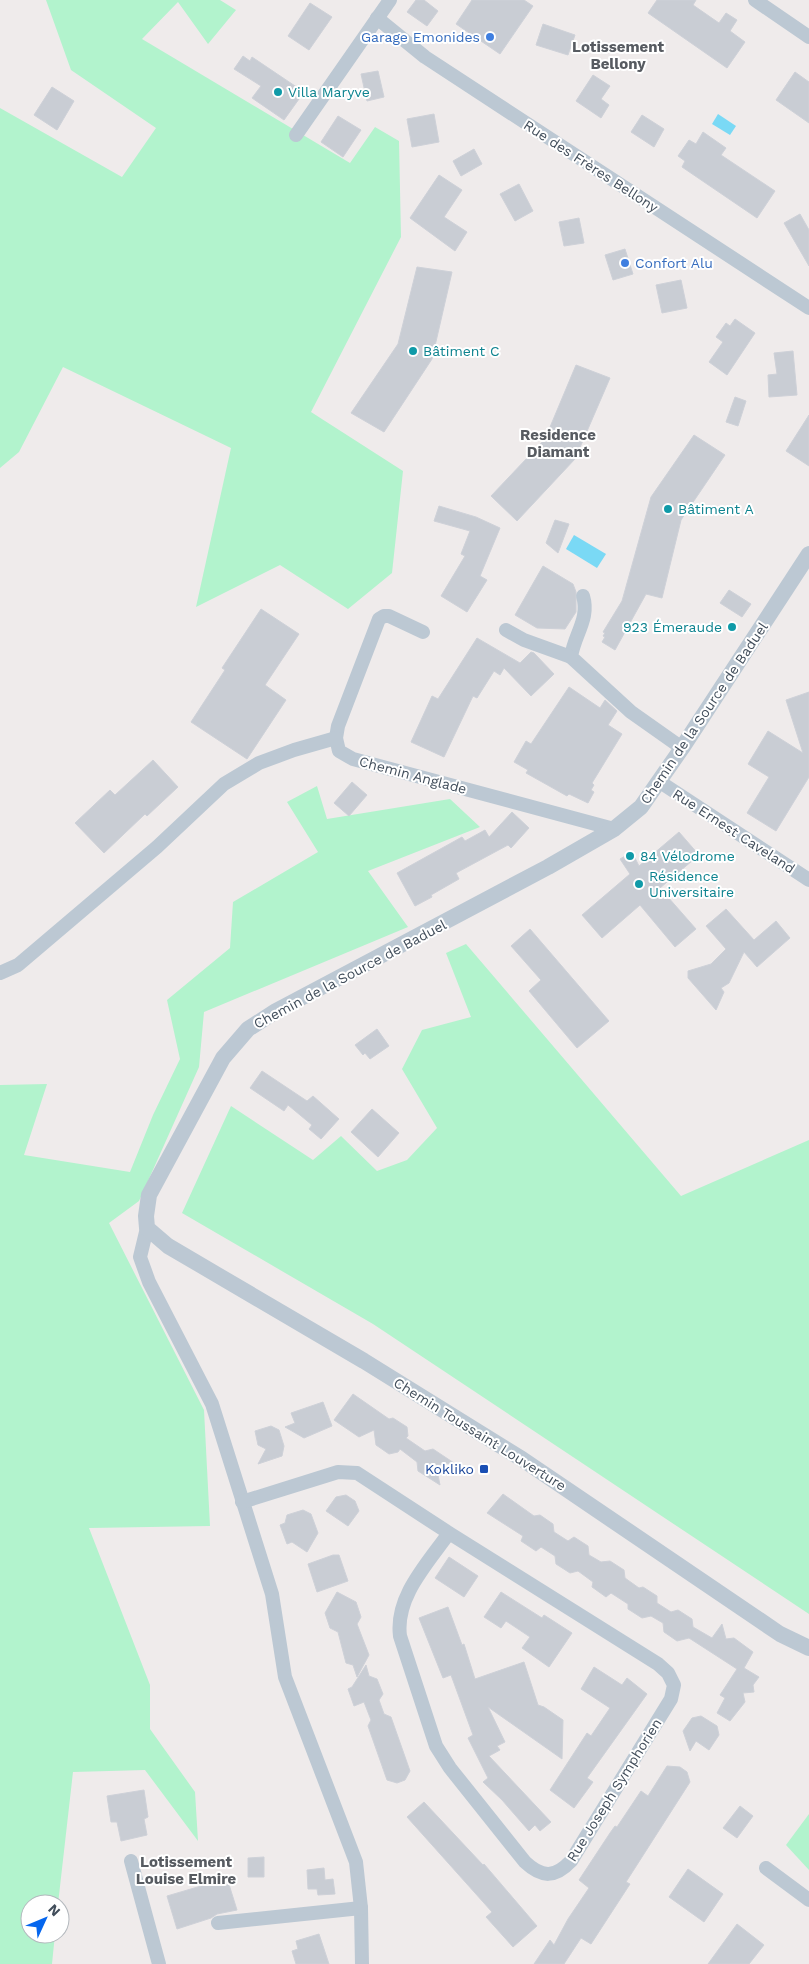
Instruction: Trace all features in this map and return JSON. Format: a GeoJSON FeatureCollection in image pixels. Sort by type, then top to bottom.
{"type":"FeatureCollection","features":[{"type":"Feature","properties":{"kind":"street"},"geometry":{"type":"LineString","coordinates":[[296,135],[390,0]]}},
{"type":"Feature","properties":{"kind":"street"},"geometry":{"type":"LineString","coordinates":[[755,0],[809,37]]}},
{"type":"Feature","properties":{"kind":"street","name":"Rue des Frères Bellony"},"geometry":{"type":"LineString","coordinates":[[377,18],[426,58],[809,308]]}},
{"type":"Feature","properties":{"kind":"street","name":"Chemin de la Source de Baduel"},"geometry":{"type":"LineString","coordinates":[[362,1964],[361,1908],[356,1862],[285,1677],[272,1594],[212,1404],[149,1282],[140,1257],[147,1228],[146,1216],[149,1195],[223,1058],[248,1029],[276,1011],[453,919],[614,829],[641,807],[660,782],[809,554]]}},
{"type":"Feature","properties":{"kind":"street"},"geometry":{"type":"LineString","coordinates":[[571,657],[572,649],[586,613],[583,596]]}},
{"type":"Feature","properties":{"kind":"street"},"geometry":{"type":"LineString","coordinates":[[0,974],[18,965],[157,847],[224,784],[259,763],[294,750],[336,738],[338,726],[379,620],[384,616],[389,616],[423,632]]}},
{"type":"Feature","properties":{"kind":"street"},"geometry":{"type":"LineString","coordinates":[[506,630],[524,640],[571,657],[631,712],[682,748]]}},
{"type":"Feature","properties":{"kind":"street","name":"Chemin Anglade"},"geometry":{"type":"LineString","coordinates":[[336,738],[339,751],[353,760],[614,829]]}},
{"type":"Feature","properties":{"kind":"street","name":"Rue Ernest Caveland"},"geometry":{"type":"LineString","coordinates":[[660,782],[809,880]]}},
{"type":"Feature","properties":{"kind":"street","name":"Chemin Toussaint Louverture"},"geometry":{"type":"LineString","coordinates":[[147,1228],[168,1246],[364,1361],[522,1459],[780,1634],[809,1648]]}},
{"type":"Feature","properties":{"kind":"street","name":"Rue Joseph Symphorien"},"geometry":{"type":"LineString","coordinates":[[242,1502],[338,1472],[357,1473],[448,1533],[658,1664],[668,1673],[674,1685],[671,1699],[571,1861],[558,1872],[539,1873],[524,1862],[450,1768],[436,1746],[400,1636],[399,1618],[405,1600],[448,1533]]}},
{"type":"Feature","properties":{"kind":"street"},"geometry":{"type":"LineString","coordinates":[[130,1861],[159,1964]]}},
{"type":"Feature","properties":{"kind":"street"},"geometry":{"type":"LineString","coordinates":[[766,1868],[809,1900]]}},
{"type":"Feature","properties":{"kind":"street"},"geometry":{"type":"LineString","coordinates":[[218,1923],[361,1908]]}},
{"type":"Feature","properties":{"kind":"green space"},"geometry":{"type":"Polygon","coordinates":[[[46,0],[220,0],[236,10],[208,44],[178,2],[142,39],[350,163],[375,127],[399,141],[401,237],[311,412],[403,471],[392,573],[348,609],[280,565],[196,607],[231,448],[63,367],[19,452],[0,468],[0,108],[122,177],[156,128],[71,70],[46,0]]]}},
{"type":"Feature","properties":{"kind":"green space"},"geometry":{"type":"Polygon","coordinates":[[[317,786],[327,819],[450,799],[480,827],[368,871],[408,927],[204,1012],[199,1067],[139,1201],[109,1223],[204,1410],[210,1526],[89,1528],[150,1685],[150,1729],[195,1792],[198,1841],[145,1770],[73,1772],[59,1894],[20,1894],[20,1944],[54,1944],[52,1964],[0,1964],[0,1085],[47,1084],[24,1155],[130,1172],[153,1115],[180,1059],[167,1000],[230,948],[233,902],[318,852],[287,802],[317,786]]]}},
{"type":"Feature","properties":{"kind":"green space"},"geometry":{"type":"Polygon","coordinates":[[[466,944],[681,1196],[809,1140],[809,1614],[373,1324],[182,1213],[231,1106],[313,1160],[341,1136],[377,1171],[407,1160],[437,1128],[402,1069],[422,1030],[471,1017],[446,953],[466,944]]]}},
{"type":"Feature","properties":{"kind":"green space"},"geometry":{"type":"Polygon","coordinates":[[[809,1814],[809,1870],[786,1845],[809,1814]]]}},
{"type":"Feature","properties":{"kind":"water"},"geometry":{"type":"Polygon","coordinates":[[[718,114],[736,126],[730,135],[712,124],[718,114]]]}},
{"type":"Feature","properties":{"kind":"water"},"geometry":{"type":"Polygon","coordinates":[[[574,535],[606,554],[597,568],[566,549],[574,535]]]}},
{"type":"Feature","properties":{"kind":"building"},"geometry":{"type":"Polygon","coordinates":[[[416,0],[424,0],[438,11],[427,26],[407,12],[416,0]]]}},
{"type":"Feature","properties":{"kind":"building"},"geometry":{"type":"Polygon","coordinates":[[[472,0],[524,0],[533,6],[500,54],[456,24],[472,0]]]}},
{"type":"Feature","properties":{"kind":"building"},"geometry":{"type":"Polygon","coordinates":[[[657,0],[696,0],[693,5],[719,23],[726,13],[737,20],[730,31],[745,42],[727,68],[648,13],[657,0]]]}},
{"type":"Feature","properties":{"kind":"building"},"geometry":{"type":"Polygon","coordinates":[[[310,3],[332,17],[309,50],[288,36],[310,3]]]}},
{"type":"Feature","properties":{"kind":"building"},"geometry":{"type":"Polygon","coordinates":[[[543,24],[575,35],[568,55],[536,45],[543,24]]]}},
{"type":"Feature","properties":{"kind":"building"},"geometry":{"type":"Polygon","coordinates":[[[243,56],[250,61],[252,57],[304,92],[284,120],[252,98],[261,86],[234,69],[243,56]]]}},
{"type":"Feature","properties":{"kind":"building"},"geometry":{"type":"Polygon","coordinates":[[[378,71],[384,97],[367,101],[361,74],[378,71]]]}},
{"type":"Feature","properties":{"kind":"building"},"geometry":{"type":"Polygon","coordinates":[[[795,72],[809,82],[809,123],[776,100],[795,72]]]}},
{"type":"Feature","properties":{"kind":"building"},"geometry":{"type":"Polygon","coordinates":[[[593,75],[610,86],[601,99],[609,105],[601,118],[576,101],[593,75]]]}},
{"type":"Feature","properties":{"kind":"building"},"geometry":{"type":"Polygon","coordinates":[[[52,87],[74,101],[57,130],[34,115],[52,87]]]}},
{"type":"Feature","properties":{"kind":"building"},"geometry":{"type":"Polygon","coordinates":[[[434,114],[439,142],[412,147],[407,119],[434,114]]]}},
{"type":"Feature","properties":{"kind":"building"},"geometry":{"type":"Polygon","coordinates":[[[642,115],[664,129],[654,147],[631,132],[642,115]]]}},
{"type":"Feature","properties":{"kind":"building"},"geometry":{"type":"Polygon","coordinates":[[[338,116],[361,130],[343,157],[321,142],[338,116]]]}},
{"type":"Feature","properties":{"kind":"building"},"geometry":{"type":"Polygon","coordinates":[[[703,132],[726,148],[721,155],[775,191],[757,218],[682,167],[685,161],[678,156],[689,140],[696,144],[703,132]]]}},
{"type":"Feature","properties":{"kind":"building"},"geometry":{"type":"Polygon","coordinates":[[[474,149],[482,164],[461,176],[453,161],[474,149]]]}},
{"type":"Feature","properties":{"kind":"building"},"geometry":{"type":"Polygon","coordinates":[[[439,175],[462,190],[444,217],[467,232],[455,251],[410,218],[439,175]]]}},
{"type":"Feature","properties":{"kind":"building"},"geometry":{"type":"Polygon","coordinates":[[[519,184],[533,211],[515,221],[500,194],[519,184]]]}},
{"type":"Feature","properties":{"kind":"building"},"geometry":{"type":"Polygon","coordinates":[[[800,214],[809,230],[809,266],[784,223],[800,214]]]}},
{"type":"Feature","properties":{"kind":"building"},"geometry":{"type":"Polygon","coordinates":[[[579,218],[584,243],[564,246],[559,222],[579,218]]]}},
{"type":"Feature","properties":{"kind":"building"},"geometry":{"type":"Polygon","coordinates":[[[625,249],[633,274],[613,280],[605,255],[625,249]]]}},
{"type":"Feature","properties":{"kind":"building","name":"Bâtiment C"},"geometry":{"type":"Polygon","coordinates":[[[417,267],[452,272],[432,359],[384,432],[351,413],[398,344],[417,267]]]}},
{"type":"Feature","properties":{"kind":"building"},"geometry":{"type":"Polygon","coordinates":[[[681,280],[687,308],[662,313],[656,285],[681,280]]]}},
{"type":"Feature","properties":{"kind":"building"},"geometry":{"type":"Polygon","coordinates":[[[735,319],[755,333],[727,375],[709,362],[723,342],[716,337],[726,323],[730,326],[735,319]]]}},
{"type":"Feature","properties":{"kind":"building"},"geometry":{"type":"Polygon","coordinates":[[[793,351],[797,395],[769,397],[768,375],[777,374],[774,353],[793,351]]]}},
{"type":"Feature","properties":{"kind":"building"},"geometry":{"type":"Polygon","coordinates":[[[576,365],[610,378],[575,459],[517,521],[491,496],[545,439],[576,365]]]}},
{"type":"Feature","properties":{"kind":"building"},"geometry":{"type":"Polygon","coordinates":[[[735,397],[746,401],[738,426],[726,422],[735,397]]]}},
{"type":"Feature","properties":{"kind":"building"},"geometry":{"type":"Polygon","coordinates":[[[809,415],[809,466],[786,451],[809,415]]]}},
{"type":"Feature","properties":{"kind":"building","name":"Bâtiment A"},"geometry":{"type":"Polygon","coordinates":[[[694,435],[725,455],[681,520],[662,598],[646,594],[615,650],[602,642],[605,637],[603,632],[622,601],[651,497],[694,435]]]}},
{"type":"Feature","properties":{"kind":"building"},"geometry":{"type":"Polygon","coordinates":[[[439,506],[476,517],[500,528],[480,576],[487,580],[467,612],[441,596],[465,556],[461,554],[470,531],[434,521],[439,506]]]}},
{"type":"Feature","properties":{"kind":"building"},"geometry":{"type":"Polygon","coordinates":[[[555,520],[569,524],[558,553],[546,543],[555,520]]]}},
{"type":"Feature","properties":{"kind":"building"},"geometry":{"type":"Polygon","coordinates":[[[543,566],[573,584],[576,592],[576,612],[565,629],[537,628],[515,615],[543,566]]]}},
{"type":"Feature","properties":{"kind":"building"},"geometry":{"type":"Polygon","coordinates":[[[729,590],[751,604],[742,617],[720,603],[729,590]]]}},
{"type":"Feature","properties":{"kind":"building"},"geometry":{"type":"Polygon","coordinates":[[[261,609],[299,634],[265,685],[286,700],[247,759],[191,722],[225,670],[222,668],[261,609]]]}},
{"type":"Feature","properties":{"kind":"building"},"geometry":{"type":"Polygon","coordinates":[[[477,638],[520,663],[531,652],[534,653],[554,674],[531,696],[504,668],[500,675],[494,671],[477,698],[473,696],[444,757],[411,742],[432,696],[438,699],[477,638]]]}},
{"type":"Feature","properties":{"kind":"building"},"geometry":{"type":"Polygon","coordinates":[[[569,687],[600,708],[605,700],[617,711],[608,725],[622,734],[592,783],[594,785],[591,790],[594,792],[588,803],[569,794],[567,796],[526,773],[528,770],[514,762],[526,741],[531,744],[569,687]]]}},
{"type":"Feature","properties":{"kind":"building"},"geometry":{"type":"Polygon","coordinates":[[[809,692],[809,777],[776,831],[747,813],[769,777],[748,764],[768,731],[803,753],[786,700],[809,692]]]}},
{"type":"Feature","properties":{"kind":"building"},"geometry":{"type":"Polygon","coordinates":[[[153,760],[178,787],[147,816],[145,814],[104,853],[75,823],[110,790],[115,795],[153,760]]]}},
{"type":"Feature","properties":{"kind":"building"},"geometry":{"type":"Polygon","coordinates":[[[352,782],[367,795],[349,816],[334,803],[352,782]]]}},
{"type":"Feature","properties":{"kind":"building"},"geometry":{"type":"Polygon","coordinates":[[[512,812],[529,828],[511,848],[508,845],[456,873],[459,879],[415,906],[397,873],[462,837],[465,841],[485,830],[489,837],[512,812]]]}},
{"type":"Feature","properties":{"kind":"building","name":"Résidence Universitaire"},"geometry":{"type":"Polygon","coordinates":[[[679,832],[699,855],[660,888],[696,929],[675,947],[640,905],[602,938],[582,915],[630,874],[620,859],[632,852],[639,866],[679,832]]]}},
{"type":"Feature","properties":{"kind":"building"},"geometry":{"type":"Polygon","coordinates":[[[726,909],[754,940],[776,921],[790,938],[757,967],[744,952],[729,983],[721,988],[724,992],[716,1010],[688,978],[688,971],[711,964],[726,949],[706,926],[726,909]]]}},
{"type":"Feature","properties":{"kind":"building"},"geometry":{"type":"Polygon","coordinates":[[[530,929],[609,1021],[577,1048],[529,991],[541,980],[511,946],[530,929]]]}},
{"type":"Feature","properties":{"kind":"building"},"geometry":{"type":"Polygon","coordinates":[[[377,1029],[389,1046],[370,1059],[365,1053],[363,1055],[355,1045],[377,1029]]]}},
{"type":"Feature","properties":{"kind":"building"},"geometry":{"type":"Polygon","coordinates":[[[262,1071],[307,1101],[313,1096],[339,1119],[321,1139],[309,1129],[312,1125],[288,1105],[284,1111],[250,1088],[262,1071]]]}},
{"type":"Feature","properties":{"kind":"building"},"geometry":{"type":"Polygon","coordinates":[[[372,1109],[399,1133],[378,1157],[351,1132],[372,1109]]]}},
{"type":"Feature","properties":{"kind":"building"},"geometry":{"type":"Polygon","coordinates":[[[353,1394],[389,1419],[393,1418],[407,1427],[408,1436],[406,1438],[425,1451],[433,1449],[454,1463],[436,1465],[440,1485],[418,1471],[417,1462],[400,1449],[398,1452],[389,1454],[376,1445],[374,1430],[359,1437],[334,1420],[353,1394]]]}},
{"type":"Feature","properties":{"kind":"building"},"geometry":{"type":"Polygon","coordinates":[[[323,1402],[332,1426],[304,1438],[285,1427],[295,1423],[291,1413],[323,1402]]]}},
{"type":"Feature","properties":{"kind":"building"},"geometry":{"type":"Polygon","coordinates":[[[271,1426],[279,1430],[284,1446],[282,1456],[258,1464],[266,1449],[258,1445],[255,1431],[271,1426]]]}},
{"type":"Feature","properties":{"kind":"building"},"geometry":{"type":"Polygon","coordinates":[[[503,1494],[534,1516],[540,1515],[553,1524],[554,1532],[568,1541],[574,1537],[588,1546],[589,1555],[601,1562],[610,1561],[624,1570],[625,1578],[639,1588],[643,1587],[657,1596],[657,1603],[671,1612],[678,1610],[692,1619],[693,1627],[712,1638],[722,1624],[726,1639],[734,1638],[753,1652],[744,1668],[759,1677],[753,1685],[754,1692],[743,1693],[745,1702],[730,1721],[717,1713],[725,1698],[720,1695],[737,1669],[689,1638],[677,1641],[664,1632],[663,1623],[651,1616],[642,1618],[628,1609],[628,1604],[611,1593],[606,1597],[592,1587],[593,1582],[578,1571],[570,1573],[556,1564],[555,1556],[541,1547],[536,1551],[521,1541],[523,1536],[487,1513],[503,1494]]]}},
{"type":"Feature","properties":{"kind":"building"},"geometry":{"type":"Polygon","coordinates":[[[346,1495],[355,1501],[359,1511],[348,1526],[326,1511],[336,1497],[346,1495]]]}},
{"type":"Feature","properties":{"kind":"building"},"geometry":{"type":"Polygon","coordinates":[[[303,1510],[311,1514],[318,1533],[307,1552],[292,1542],[287,1544],[280,1525],[285,1523],[287,1515],[303,1510]]]}},
{"type":"Feature","properties":{"kind":"building"},"geometry":{"type":"Polygon","coordinates":[[[333,1555],[339,1555],[348,1581],[317,1592],[308,1564],[333,1555]]]}},
{"type":"Feature","properties":{"kind":"building"},"geometry":{"type":"Polygon","coordinates":[[[449,1557],[478,1576],[464,1597],[435,1578],[449,1557]]]}},
{"type":"Feature","properties":{"kind":"building"},"geometry":{"type":"Polygon","coordinates":[[[337,1592],[356,1602],[361,1617],[357,1624],[369,1655],[357,1677],[353,1665],[346,1663],[338,1632],[330,1628],[325,1613],[337,1592]]]}},
{"type":"Feature","properties":{"kind":"building"},"geometry":{"type":"Polygon","coordinates":[[[501,1592],[542,1618],[544,1615],[572,1633],[549,1667],[522,1648],[530,1637],[506,1621],[501,1628],[484,1617],[501,1592]]]}},
{"type":"Feature","properties":{"kind":"building"},"geometry":{"type":"Polygon","coordinates":[[[448,1607],[462,1645],[464,1644],[475,1679],[524,1662],[538,1705],[563,1720],[562,1759],[488,1707],[505,1742],[497,1746],[500,1750],[489,1756],[551,1822],[540,1831],[535,1825],[529,1831],[502,1800],[483,1782],[488,1778],[468,1738],[473,1735],[451,1675],[443,1678],[419,1618],[448,1607]]]}},
{"type":"Feature","properties":{"kind":"building"},"geometry":{"type":"Polygon","coordinates":[[[366,1665],[369,1676],[377,1679],[383,1694],[379,1700],[384,1714],[391,1717],[410,1771],[405,1780],[397,1783],[387,1780],[368,1726],[371,1720],[364,1702],[354,1706],[348,1689],[352,1687],[366,1665]]]}},
{"type":"Feature","properties":{"kind":"building"},"geometry":{"type":"Polygon","coordinates":[[[594,1667],[622,1685],[627,1678],[647,1694],[587,1778],[593,1782],[574,1808],[550,1790],[587,1733],[591,1736],[610,1708],[581,1689],[594,1667]]]}},
{"type":"Feature","properties":{"kind":"building"},"geometry":{"type":"Polygon","coordinates":[[[701,1716],[717,1726],[719,1735],[709,1750],[696,1741],[690,1751],[683,1731],[692,1718],[701,1716]]]}},
{"type":"Feature","properties":{"kind":"building"},"geometry":{"type":"Polygon","coordinates":[[[667,1766],[680,1767],[687,1772],[690,1782],[626,1882],[630,1884],[591,1944],[581,1938],[564,1964],[534,1964],[550,1940],[554,1945],[568,1919],[589,1888],[579,1880],[610,1833],[615,1826],[617,1827],[641,1791],[648,1796],[667,1766]]]}},
{"type":"Feature","properties":{"kind":"building"},"geometry":{"type":"Polygon","coordinates":[[[144,1790],[148,1817],[144,1819],[147,1835],[121,1841],[117,1822],[111,1822],[107,1796],[144,1790]]]}},
{"type":"Feature","properties":{"kind":"building"},"geometry":{"type":"Polygon","coordinates":[[[424,1802],[484,1864],[537,1926],[513,1947],[486,1917],[492,1912],[407,1817],[424,1802]]]}},
{"type":"Feature","properties":{"kind":"building"},"geometry":{"type":"Polygon","coordinates":[[[740,1806],[753,1816],[737,1838],[723,1828],[740,1806]]]}},
{"type":"Feature","properties":{"kind":"building"},"geometry":{"type":"Polygon","coordinates":[[[264,1857],[264,1877],[248,1877],[248,1858],[264,1857]]]}},
{"type":"Feature","properties":{"kind":"building"},"geometry":{"type":"Polygon","coordinates":[[[324,1868],[325,1880],[333,1879],[335,1894],[318,1895],[317,1889],[308,1889],[307,1870],[324,1868]]]}},
{"type":"Feature","properties":{"kind":"building"},"geometry":{"type":"Polygon","coordinates":[[[688,1869],[723,1894],[704,1922],[669,1897],[688,1869]]]}},
{"type":"Feature","properties":{"kind":"building"},"geometry":{"type":"Polygon","coordinates":[[[226,1875],[237,1910],[217,1914],[211,1918],[177,1929],[167,1896],[201,1886],[200,1883],[226,1875]]]}},
{"type":"Feature","properties":{"kind":"building"},"geometry":{"type":"Polygon","coordinates":[[[737,1924],[764,1945],[749,1964],[708,1964],[737,1924]]]}},
{"type":"Feature","properties":{"kind":"building"},"geometry":{"type":"Polygon","coordinates":[[[319,1934],[329,1964],[296,1964],[292,1951],[298,1949],[296,1941],[319,1934]]]}},
{"type":"Feature","properties":{"kind":"place","name":"Garage Emonides"},"geometry":{"type":"Point","coordinates":[490,37]}},
{"type":"Feature","properties":{"kind":"place","name":"Villa Maryve"},"geometry":{"type":"Point","coordinates":[278,92]}},
{"type":"Feature","properties":{"kind":"place","name":"Confort Alu"},"geometry":{"type":"Point","coordinates":[625,263]}},
{"type":"Feature","properties":{"kind":"place","name":"Bâtiment C"},"geometry":{"type":"Point","coordinates":[413,351]}},
{"type":"Feature","properties":{"kind":"place","name":"Bâtiment A"},"geometry":{"type":"Point","coordinates":[668,509]}},
{"type":"Feature","properties":{"kind":"place","name":"923 Émeraude"},"geometry":{"type":"Point","coordinates":[732,627]}},
{"type":"Feature","properties":{"kind":"place","name":"84 Vélodrome"},"geometry":{"type":"Point","coordinates":[630,856]}},
{"type":"Feature","properties":{"kind":"place","name":"Résidence Universitaire"},"geometry":{"type":"Point","coordinates":[639,884]}},
{"type":"Feature","properties":{"kind":"place","name":"Kokliko"},"geometry":{"type":"Point","coordinates":[484,1469]}},
{"type":"Feature","properties":{"kind":"district","name":"Lotissement Bellony"},"geometry":{"type":"Point","coordinates":[618,56]}},
{"type":"Feature","properties":{"kind":"district","name":"Residence Diamant"},"geometry":{"type":"Point","coordinates":[558,444]}},
{"type":"Feature","properties":{"kind":"district","name":"Lotissement Louise Elmire"},"geometry":{"type":"Point","coordinates":[186,1870]}}]}
